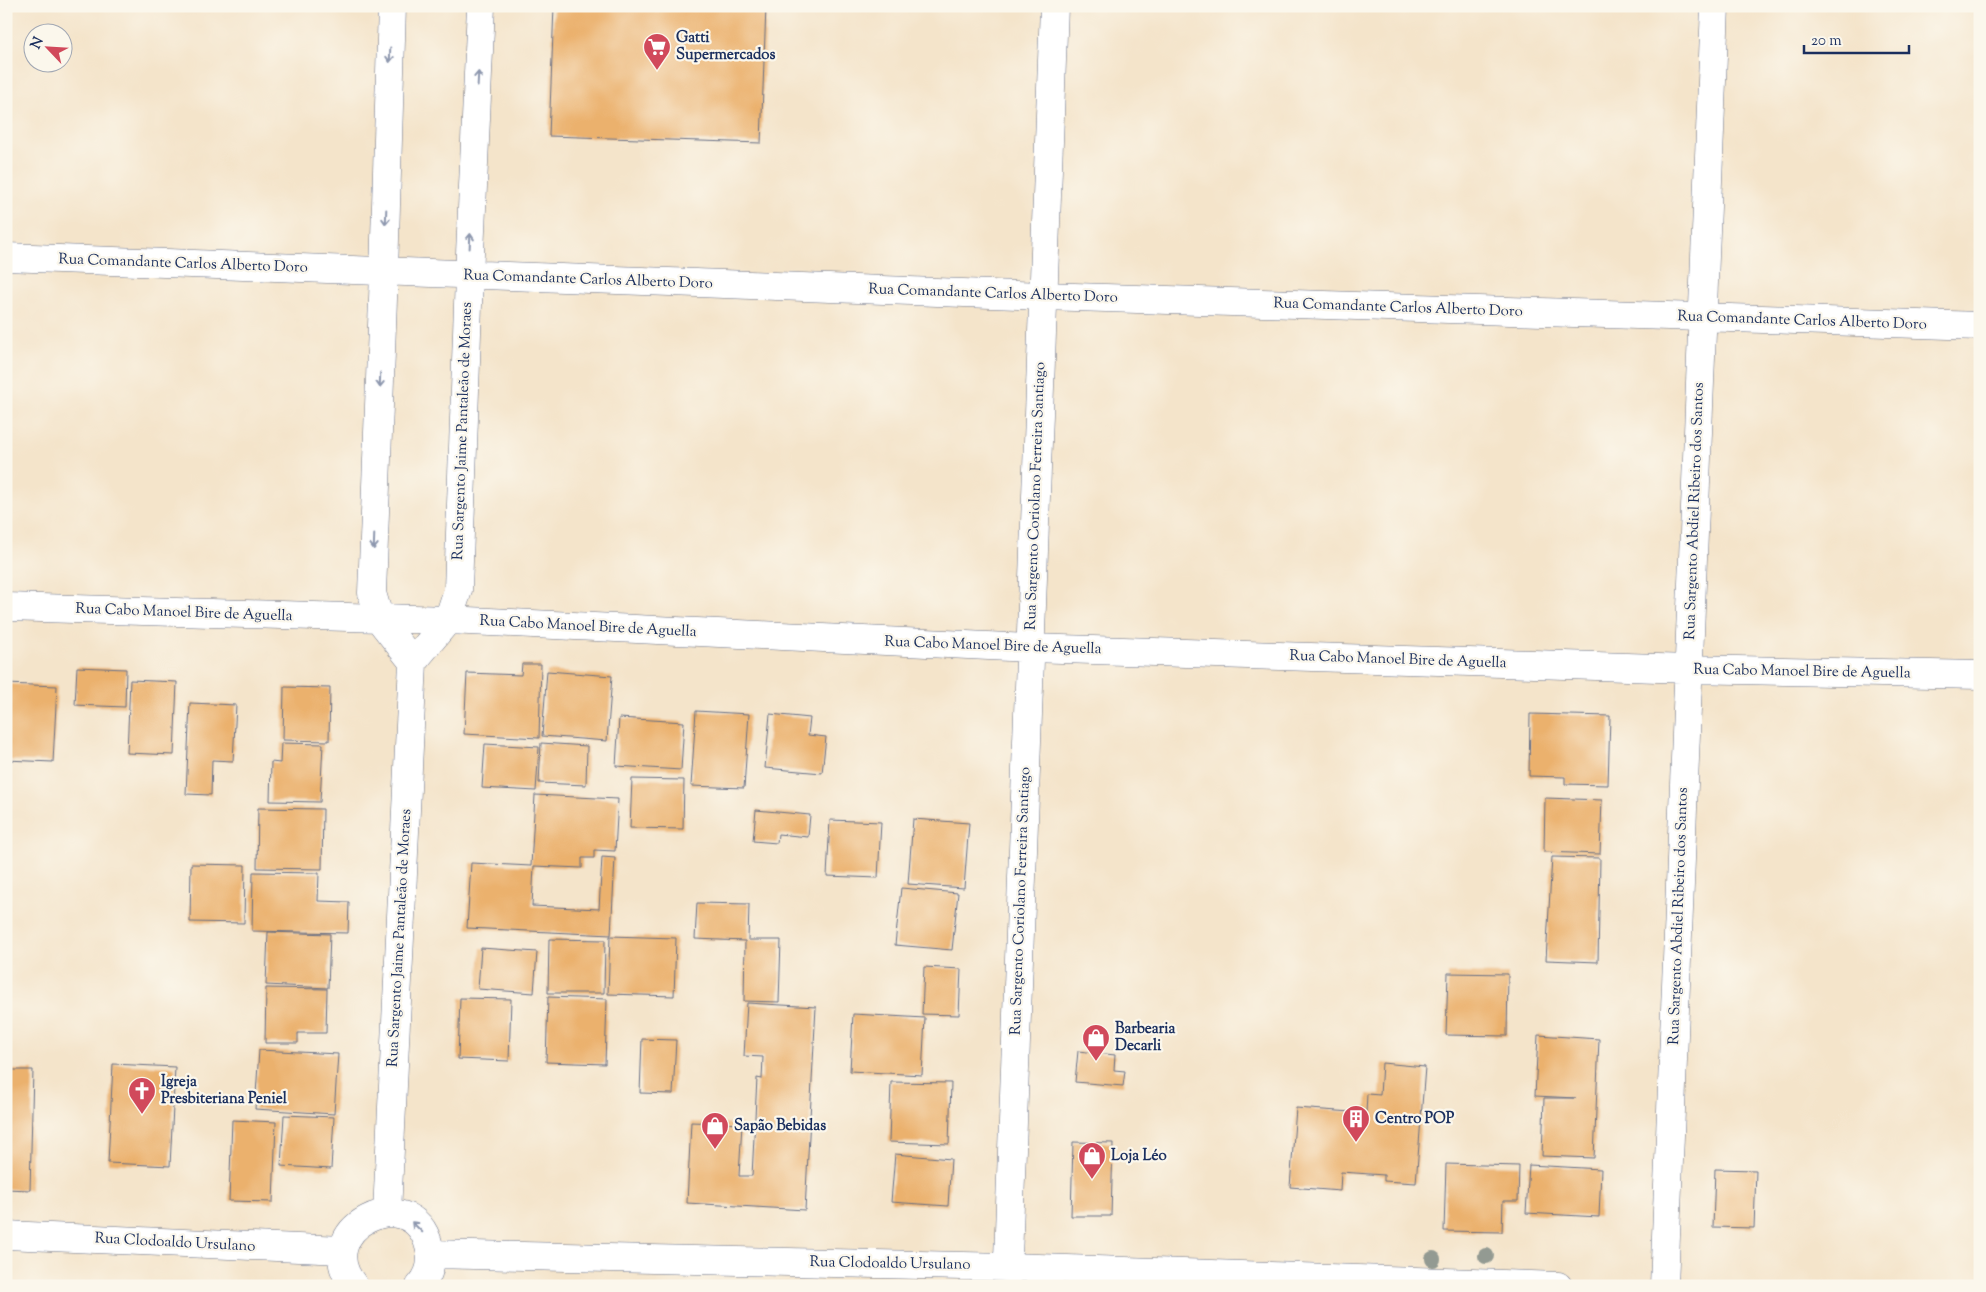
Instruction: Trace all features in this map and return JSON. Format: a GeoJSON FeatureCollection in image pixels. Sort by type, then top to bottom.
{"type":"FeatureCollection","features":[{"type":"Feature","properties":{"kind":"street"},"geometry":{"type":"LineString","coordinates":[[392,6],[372,593],[380,620],[413,662]]}},
{"type":"Feature","properties":{"kind":"street","name":"Rua Sargento Jaime Pantaleão de Moraes"},"geometry":{"type":"LineString","coordinates":[[387,1213],[413,662],[448,620],[458,590],[481,6]]}},
{"type":"Feature","properties":{"kind":"street","name":"Rua Sargento Coriolano Ferreira Santiago"},"geometry":{"type":"LineString","coordinates":[[1007,1276],[1054,6]]}},
{"type":"Feature","properties":{"kind":"street","name":"Rua Sargento Abdiel Ribeiro dos Santos"},"geometry":{"type":"LineString","coordinates":[[1664,1286],[1715,6]]}},
{"type":"Feature","properties":{"kind":"street","name":"Rua Comandante Carlos Alberto Doro"},"geometry":{"type":"LineString","coordinates":[[6,257],[469,276],[1980,326]]}},
{"type":"Feature","properties":{"kind":"street","name":"Rua Cabo Manoel Bire de Aguella"},"geometry":{"type":"LineString","coordinates":[[6,607],[380,620],[448,620],[1030,648],[1688,669],[1980,675]]}},
{"type":"Feature","properties":{"kind":"street"},"geometry":{"type":"LineString","coordinates":[[354,1286],[343,1266],[343,1250],[348,1237],[356,1225],[368,1217],[387,1213],[409,1219],[420,1228],[428,1240],[431,1254],[430,1268],[420,1286]]}},
{"type":"Feature","properties":{"kind":"street","name":"Rua Clodoaldo Ursulano"},"geometry":{"type":"LineString","coordinates":[[6,1235],[343,1250]]}},
{"type":"Feature","properties":{"kind":"street","name":"Rua Clodoaldo Ursulano"},"geometry":{"type":"LineString","coordinates":[[431,1254],[1007,1276],[1558,1286]]}},
{"type":"Feature","properties":{"kind":"building","name":"Gatti Supermercados"},"geometry":{"type":"Polygon","coordinates":[[[554,6],[766,6],[761,143],[549,136],[554,6]]]}},
{"type":"Feature","properties":{"kind":"building"},"geometry":{"type":"Polygon","coordinates":[[[522,664],[541,664],[539,738],[464,734],[467,673],[521,675],[522,664]]]}},
{"type":"Feature","properties":{"kind":"building"},"geometry":{"type":"Polygon","coordinates":[[[77,667],[126,669],[125,707],[75,705],[77,667]]]}},
{"type":"Feature","properties":{"kind":"building"},"geometry":{"type":"Polygon","coordinates":[[[547,671],[612,676],[607,741],[542,736],[547,671]]]}},
{"type":"Feature","properties":{"kind":"building"},"geometry":{"type":"Polygon","coordinates":[[[130,680],[177,682],[174,755],[127,753],[130,680]]]}},
{"type":"Feature","properties":{"kind":"building"},"geometry":{"type":"Polygon","coordinates":[[[6,684],[57,686],[53,762],[6,760],[6,684]]]}},
{"type":"Feature","properties":{"kind":"building"},"geometry":{"type":"Polygon","coordinates":[[[284,687],[330,688],[329,741],[283,740],[284,687]]]}},
{"type":"Feature","properties":{"kind":"building"},"geometry":{"type":"Polygon","coordinates":[[[190,703],[236,705],[233,761],[212,760],[211,795],[186,794],[190,703]]]}},
{"type":"Feature","properties":{"kind":"building"},"geometry":{"type":"Polygon","coordinates":[[[696,711],[749,714],[744,788],[691,786],[696,711]]]}},
{"type":"Feature","properties":{"kind":"building"},"geometry":{"type":"Polygon","coordinates":[[[770,714],[810,718],[808,735],[826,737],[822,773],[765,768],[770,714]]]}},
{"type":"Feature","properties":{"kind":"building"},"geometry":{"type":"Polygon","coordinates":[[[1530,714],[1610,716],[1608,785],[1565,784],[1565,777],[1529,776],[1530,714]]]}},
{"type":"Feature","properties":{"kind":"building"},"geometry":{"type":"Polygon","coordinates":[[[619,718],[684,722],[681,770],[616,766],[619,718]]]}},
{"type":"Feature","properties":{"kind":"building"},"geometry":{"type":"Polygon","coordinates":[[[281,743],[323,744],[320,802],[270,801],[271,762],[280,763],[281,743]]]}},
{"type":"Feature","properties":{"kind":"building"},"geometry":{"type":"Polygon","coordinates":[[[541,743],[587,746],[586,785],[539,783],[541,743]]]}},
{"type":"Feature","properties":{"kind":"building"},"geometry":{"type":"Polygon","coordinates":[[[485,744],[539,747],[536,791],[482,788],[485,744]]]}},
{"type":"Feature","properties":{"kind":"building"},"geometry":{"type":"Polygon","coordinates":[[[632,779],[684,780],[683,829],[630,828],[632,779]]]}},
{"type":"Feature","properties":{"kind":"building"},"geometry":{"type":"Polygon","coordinates":[[[535,795],[618,799],[615,851],[594,850],[594,858],[582,858],[582,868],[534,866],[532,906],[599,909],[602,857],[615,858],[611,935],[467,928],[471,863],[531,866],[535,795]]]}},
{"type":"Feature","properties":{"kind":"building"},"geometry":{"type":"Polygon","coordinates":[[[1545,798],[1602,800],[1600,854],[1544,852],[1545,798]]]}},
{"type":"Feature","properties":{"kind":"building"},"geometry":{"type":"Polygon","coordinates":[[[258,808],[323,809],[322,869],[257,868],[258,808]]]}},
{"type":"Feature","properties":{"kind":"building"},"geometry":{"type":"Polygon","coordinates":[[[756,810],[810,815],[808,837],[778,834],[777,843],[753,841],[756,810]]]}},
{"type":"Feature","properties":{"kind":"building"},"geometry":{"type":"Polygon","coordinates":[[[913,819],[969,823],[964,888],[908,884],[913,819]]]}},
{"type":"Feature","properties":{"kind":"building"},"geometry":{"type":"Polygon","coordinates":[[[830,820],[881,822],[878,878],[827,876],[830,820]]]}},
{"type":"Feature","properties":{"kind":"building"},"geometry":{"type":"Polygon","coordinates":[[[1552,857],[1600,858],[1598,962],[1546,960],[1552,857]]]}},
{"type":"Feature","properties":{"kind":"building"},"geometry":{"type":"Polygon","coordinates":[[[191,864],[245,865],[244,923],[190,922],[191,864]]]}},
{"type":"Feature","properties":{"kind":"building"},"geometry":{"type":"Polygon","coordinates":[[[253,872],[319,873],[318,901],[349,902],[348,933],[252,931],[253,872]]]}},
{"type":"Feature","properties":{"kind":"building"},"geometry":{"type":"Polygon","coordinates":[[[901,888],[958,893],[952,950],[895,945],[901,888]]]}},
{"type":"Feature","properties":{"kind":"building"},"geometry":{"type":"Polygon","coordinates":[[[697,903],[749,904],[748,940],[781,940],[779,1002],[744,1001],[745,941],[695,939],[697,903]]]}},
{"type":"Feature","properties":{"kind":"building"},"geometry":{"type":"Polygon","coordinates":[[[268,932],[330,934],[328,988],[266,985],[268,932]]]}},
{"type":"Feature","properties":{"kind":"building"},"geometry":{"type":"Polygon","coordinates":[[[610,936],[676,938],[674,996],[608,994],[610,936]]]}},
{"type":"Feature","properties":{"kind":"building"},"geometry":{"type":"Polygon","coordinates":[[[549,939],[605,940],[604,993],[548,993],[549,939]]]}},
{"type":"Feature","properties":{"kind":"building"},"geometry":{"type":"Polygon","coordinates":[[[481,948],[537,952],[534,993],[478,989],[481,948]]]}},
{"type":"Feature","properties":{"kind":"building"},"geometry":{"type":"Polygon","coordinates":[[[924,967],[961,969],[959,1015],[922,1014],[924,967]]]}},
{"type":"Feature","properties":{"kind":"building"},"geometry":{"type":"Polygon","coordinates":[[[1448,973],[1508,974],[1507,1036],[1446,1035],[1448,973]]]}},
{"type":"Feature","properties":{"kind":"building"},"geometry":{"type":"Polygon","coordinates":[[[266,988],[327,989],[326,1033],[298,1033],[298,1043],[265,1043],[266,988]]]}},
{"type":"Feature","properties":{"kind":"building"},"geometry":{"type":"Polygon","coordinates":[[[548,997],[607,999],[605,1064],[546,1062],[548,997]]]}},
{"type":"Feature","properties":{"kind":"building"},"geometry":{"type":"Polygon","coordinates":[[[460,998],[511,999],[509,1061],[458,1059],[460,998]]]}},
{"type":"Feature","properties":{"kind":"building"},"geometry":{"type":"Polygon","coordinates":[[[747,1003],[816,1007],[805,1210],[687,1203],[691,1122],[742,1124],[739,1176],[752,1176],[757,1078],[762,1079],[763,1057],[744,1056],[747,1003]]]}},
{"type":"Feature","properties":{"kind":"building"},"geometry":{"type":"Polygon","coordinates":[[[853,1014],[925,1018],[922,1075],[850,1071],[853,1014]]]}},
{"type":"Feature","properties":{"kind":"building"},"geometry":{"type":"Polygon","coordinates":[[[1538,1035],[1599,1039],[1594,1158],[1542,1156],[1544,1098],[1576,1098],[1535,1096],[1538,1035]]]}},
{"type":"Feature","properties":{"kind":"building"},"geometry":{"type":"Polygon","coordinates":[[[642,1039],[676,1040],[673,1094],[640,1093],[642,1039]]]}},
{"type":"Feature","properties":{"kind":"building"},"geometry":{"type":"Polygon","coordinates":[[[259,1050],[338,1054],[334,1114],[255,1109],[259,1050]]]}},
{"type":"Feature","properties":{"kind":"building","name":"Barbearia Decarli"},"geometry":{"type":"Polygon","coordinates":[[[1078,1051],[1115,1055],[1114,1070],[1125,1071],[1123,1086],[1075,1082],[1078,1051]]]}},
{"type":"Feature","properties":{"kind":"building","name":"Centro POP"},"geometry":{"type":"Polygon","coordinates":[[[1382,1063],[1425,1067],[1416,1183],[1384,1181],[1384,1175],[1341,1172],[1340,1191],[1290,1187],[1296,1108],[1366,1113],[1367,1094],[1380,1095],[1382,1063]]]}},
{"type":"Feature","properties":{"kind":"building","name":"Igreja Presbiteriana Peniel"},"geometry":{"type":"Polygon","coordinates":[[[113,1064],[175,1067],[170,1166],[108,1163],[113,1064]]]}},
{"type":"Feature","properties":{"kind":"building"},"geometry":{"type":"Polygon","coordinates":[[[6,1070],[33,1070],[30,1190],[6,1189],[6,1070]]]}},
{"type":"Feature","properties":{"kind":"building"},"geometry":{"type":"Polygon","coordinates":[[[891,1082],[951,1083],[949,1144],[889,1142],[891,1082]]]}},
{"type":"Feature","properties":{"kind":"building"},"geometry":{"type":"Polygon","coordinates":[[[284,1115],[334,1117],[331,1169],[281,1166],[284,1115]]]}},
{"type":"Feature","properties":{"kind":"building"},"geometry":{"type":"Polygon","coordinates":[[[232,1120],[276,1122],[273,1202],[229,1201],[232,1120]]]}},
{"type":"Feature","properties":{"kind":"building","name":"Loja Léo"},"geometry":{"type":"Polygon","coordinates":[[[1073,1142],[1113,1143],[1111,1216],[1071,1216],[1073,1142]]]}},
{"type":"Feature","properties":{"kind":"building"},"geometry":{"type":"Polygon","coordinates":[[[895,1154],[951,1159],[948,1206],[891,1202],[895,1154]]]}},
{"type":"Feature","properties":{"kind":"building"},"geometry":{"type":"Polygon","coordinates":[[[1446,1164],[1519,1166],[1518,1201],[1503,1201],[1502,1232],[1444,1231],[1446,1164]]]}},
{"type":"Feature","properties":{"kind":"building"},"geometry":{"type":"Polygon","coordinates":[[[1529,1165],[1601,1169],[1599,1217],[1526,1213],[1529,1165]]]}},
{"type":"Feature","properties":{"kind":"building"},"geometry":{"type":"Polygon","coordinates":[[[1715,1169],[1756,1170],[1754,1228],[1713,1227],[1715,1169]]]}},
{"type":"Feature","properties":{"kind":"place","name":"Gatti Supermercados"},"geometry":{"type":"Point","coordinates":[657,71]}},
{"type":"Feature","properties":{"kind":"place","name":"Barbearia Decarli"},"geometry":{"type":"Point","coordinates":[1096,1062]}},
{"type":"Feature","properties":{"kind":"place","name":"Igreja Presbiteriana Peniel"},"geometry":{"type":"Point","coordinates":[142,1115]}},
{"type":"Feature","properties":{"kind":"place","name":"Centro POP"},"geometry":{"type":"Point","coordinates":[1356,1143]}},
{"type":"Feature","properties":{"kind":"place","name":"Sapão Bebidas"},"geometry":{"type":"Point","coordinates":[715,1150]}},
{"type":"Feature","properties":{"kind":"place","name":"Loja Léo"},"geometry":{"type":"Point","coordinates":[1092,1180]}}]}
